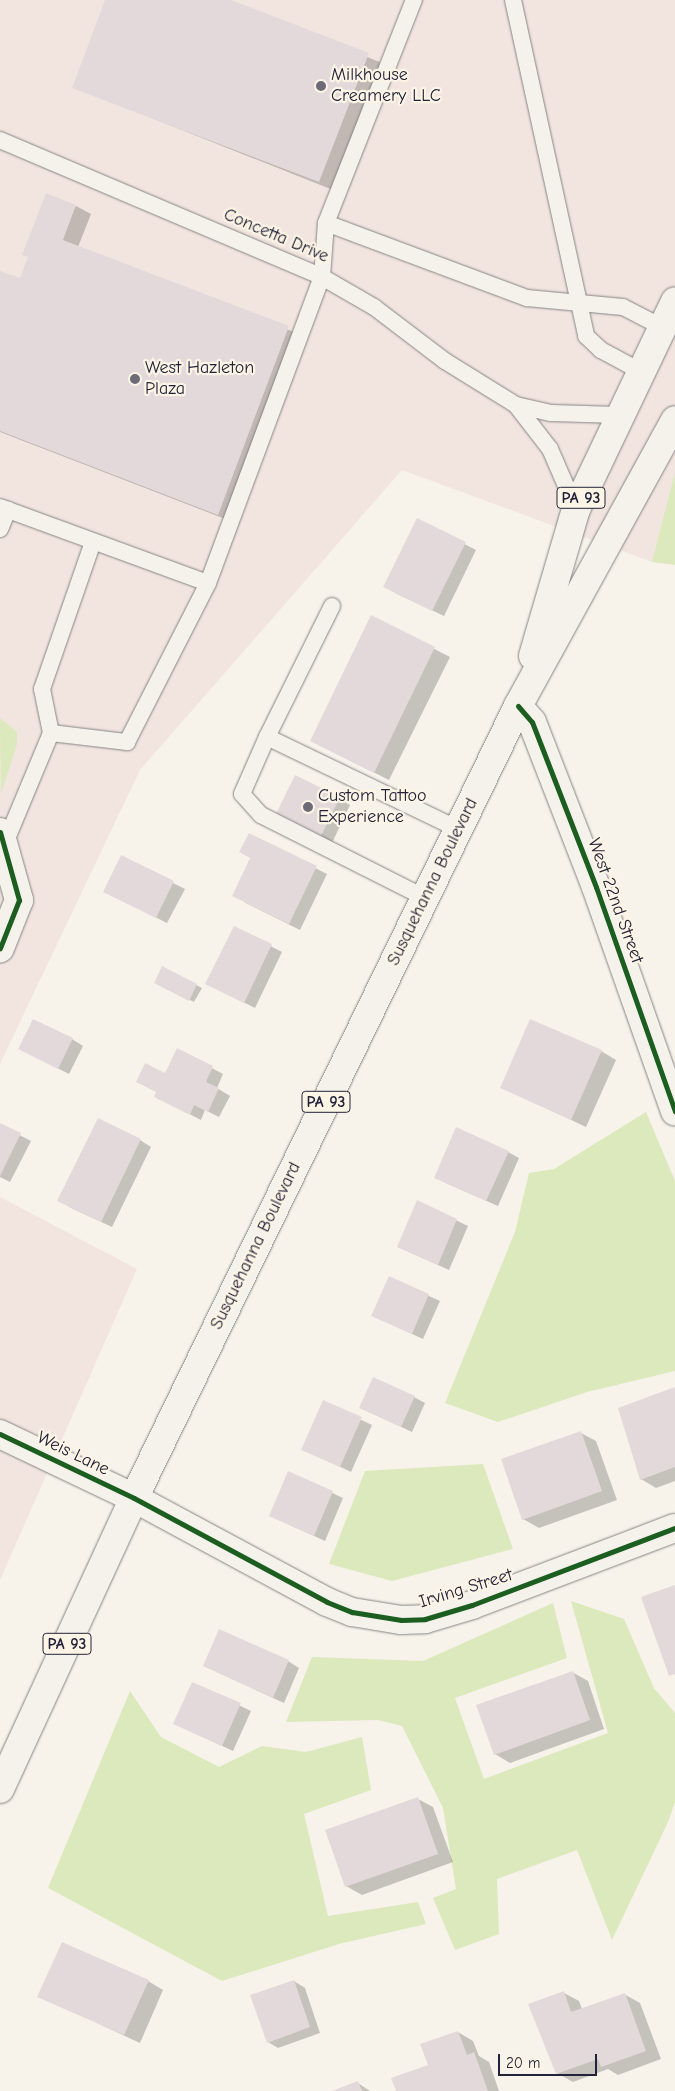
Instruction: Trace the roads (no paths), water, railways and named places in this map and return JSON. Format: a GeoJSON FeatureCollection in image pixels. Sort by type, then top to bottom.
{"type":"FeatureCollection","features":[{"type":"Feature","properties":{"kind":"main road","name":"Susquehanna Boulevard"},"geometry":{"type":"LineString","coordinates":[[518,706],[576,509],[618,415],[675,301]]}},
{"type":"Feature","properties":{"kind":"main road","name":"Susquehanna Boulevard"},"geometry":{"type":"LineString","coordinates":[[0,1789],[134,1498],[518,706],[675,420]]}},
{"type":"Feature","properties":{"kind":"main road","name":"West 22nd Street"},"geometry":{"type":"LineString","coordinates":[[518,706],[532,722],[593,878],[675,1111]]}},
{"type":"Feature","properties":{"kind":"main road"},"geometry":{"type":"LineString","coordinates":[[0,948],[10,896],[3,836]]}},
{"type":"Feature","properties":{"kind":"main road","name":"Weis Lane"},"geometry":{"type":"LineString","coordinates":[[0,1434],[134,1498]]}},
{"type":"Feature","properties":{"kind":"main road","name":"Irving Street"},"geometry":{"type":"LineString","coordinates":[[134,1498],[327,1602],[352,1612],[402,1620],[425,1619],[472,1605],[675,1528]]}},
{"type":"Feature","properties":{"kind":"lane"},"geometry":{"type":"LineString","coordinates":[[51,733],[127,742],[208,583],[322,277],[326,223],[414,0]]}},
{"type":"Feature","properties":{"kind":"lane"},"geometry":{"type":"LineString","coordinates":[[514,0],[582,302],[586,336],[601,350],[640,371]]}},
{"type":"Feature","properties":{"kind":"lane","name":"Concetta Drive"},"geometry":{"type":"LineString","coordinates":[[0,140],[322,277],[374,307],[445,361],[516,405],[551,413],[618,415]]}},
{"type":"Feature","properties":{"kind":"lane"},"geometry":{"type":"LineString","coordinates":[[326,223],[527,298],[623,307],[662,327]]}},
{"type":"Feature","properties":{"kind":"lane","name":"Concetta Drive"},"geometry":{"type":"LineString","coordinates":[[516,405],[550,449],[576,509]]}},
{"type":"Feature","properties":{"kind":"lane"},"geometry":{"type":"LineString","coordinates":[[0,529],[4,508],[208,583]]}},
{"type":"Feature","properties":{"kind":"lane"},"geometry":{"type":"LineString","coordinates":[[3,836],[51,733],[42,689],[93,542]]}},
{"type":"Feature","properties":{"kind":"lane"},"geometry":{"type":"LineString","coordinates":[[332,606],[267,737],[242,794],[261,815],[425,898]]}},
{"type":"Feature","properties":{"kind":"lane"},"geometry":{"type":"LineString","coordinates":[[267,737],[458,829]]}},
{"type":"Feature","properties":{"kind":"place","name":"Milkhouse Creamery LLC"},"geometry":{"type":"Point","coordinates":[321,86]}},
{"type":"Feature","properties":{"kind":"place","name":"West Hazleton Plaza"},"geometry":{"type":"Point","coordinates":[135,379]}},
{"type":"Feature","properties":{"kind":"place","name":"Custom Tattoo Experience"},"geometry":{"type":"Point","coordinates":[308,807]}}]}
